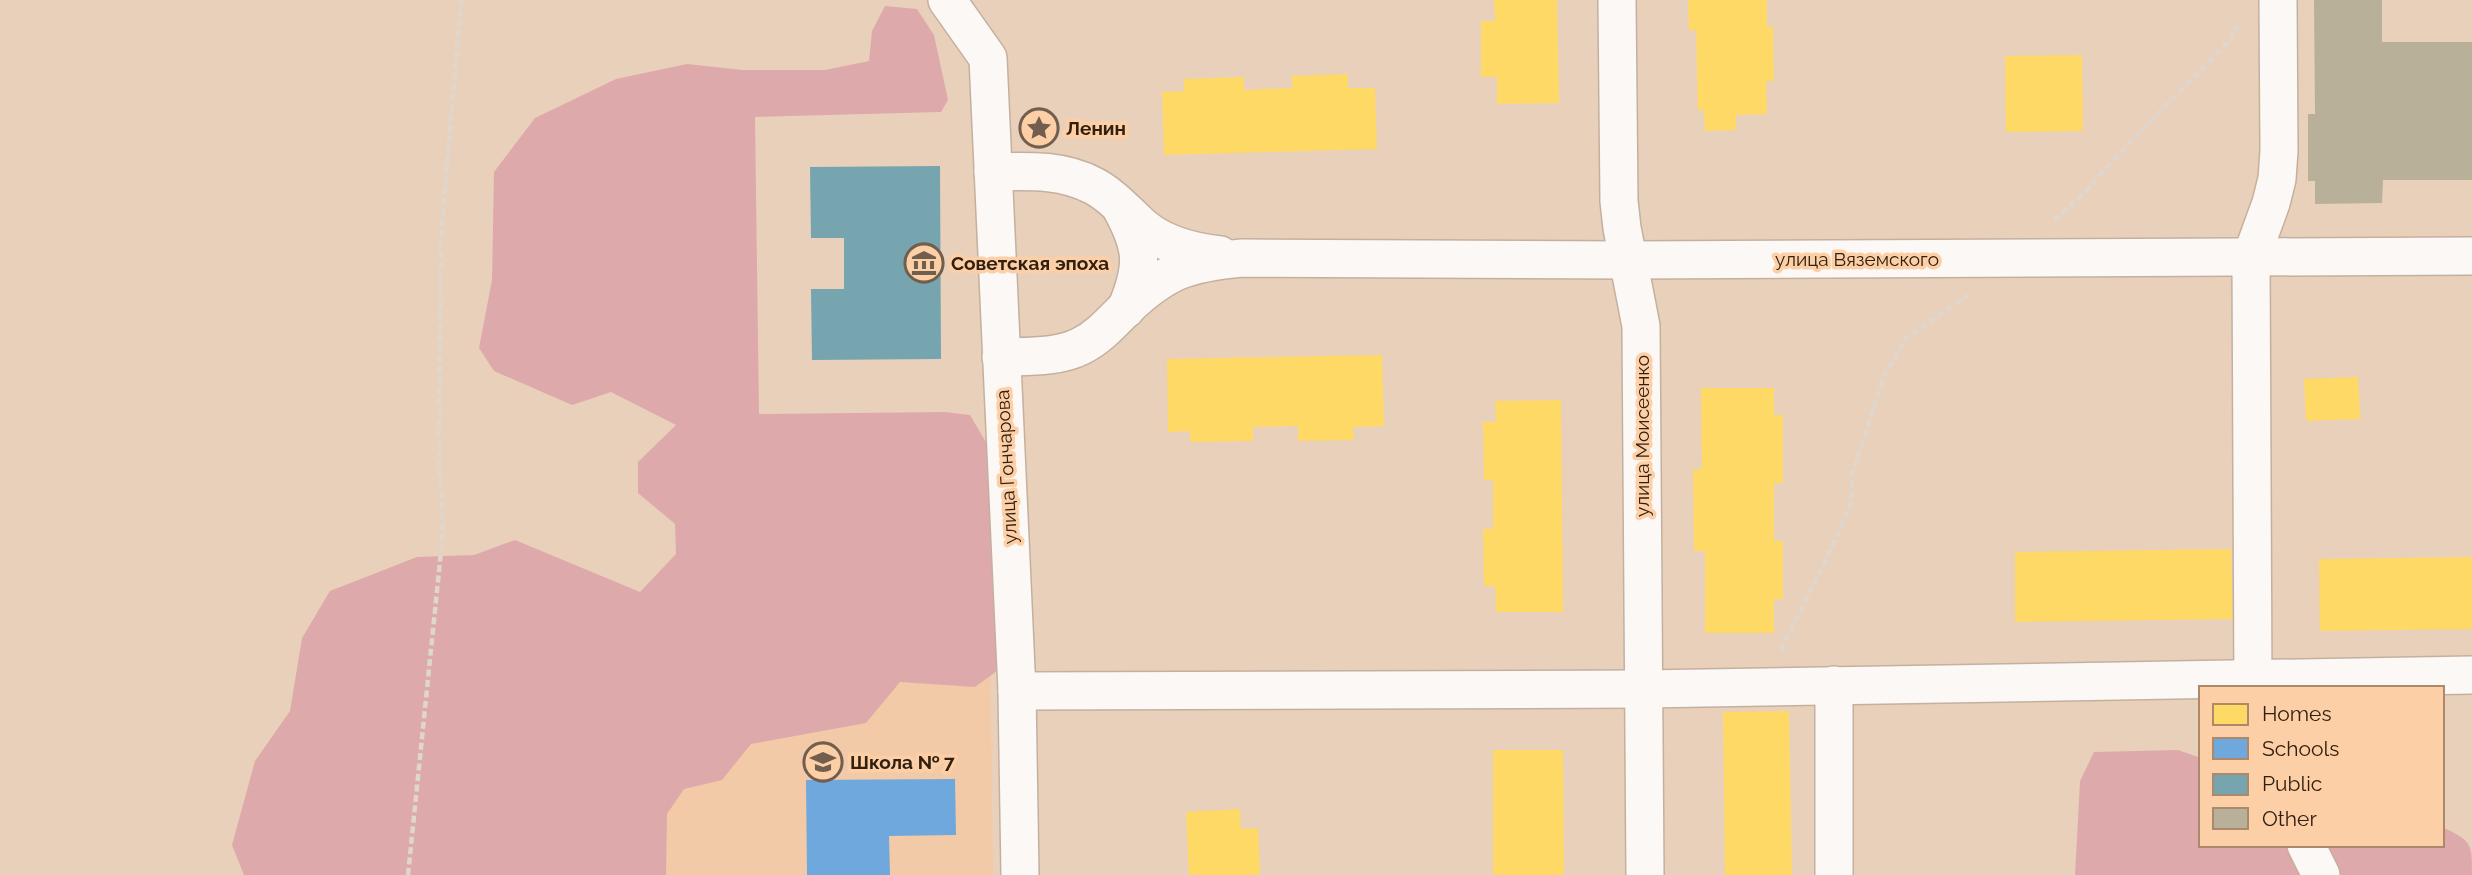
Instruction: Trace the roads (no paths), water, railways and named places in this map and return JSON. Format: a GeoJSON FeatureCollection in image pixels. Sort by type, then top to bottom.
{"type":"FeatureCollection","features":[{"type":"Feature","properties":{"kind":"street","name":"улица Гончарова"},"geometry":{"type":"LineString","coordinates":[[947,0],[988,58],[1017,691],[1020,875]]}},
{"type":"Feature","properties":{"kind":"street","name":"улица Моисеенко"},"geometry":{"type":"LineString","coordinates":[[1617,0],[1619,201],[1641,326],[1645,875]]}},
{"type":"Feature","properties":{"kind":"street"},"geometry":{"type":"LineString","coordinates":[[2253,683],[2251,257],[2277,179],[2278,0]]}},
{"type":"Feature","properties":{"kind":"street"},"geometry":{"type":"LineString","coordinates":[[993,172],[1034,171],[1067,175],[1096,187],[1147,230],[1171,244],[1200,253],[1242,258]]}},
{"type":"Feature","properties":{"kind":"street"},"geometry":{"type":"LineString","coordinates":[[1121,207],[1135,234],[1139,259],[1138,282],[1126,309]]}},
{"type":"Feature","properties":{"kind":"street","name":"улица Вяземского"},"geometry":{"type":"LineString","coordinates":[[1242,258],[1629,260],[2472,256]]}},
{"type":"Feature","properties":{"kind":"street"},"geometry":{"type":"LineString","coordinates":[[1001,357],[1044,355],[1080,347],[1104,330],[1151,285],[1174,271],[1203,262],[1242,258]]}},
{"type":"Feature","properties":{"kind":"street"},"geometry":{"type":"LineString","coordinates":[[1017,691],[2253,683],[2472,675]]}},
{"type":"Feature","properties":{"kind":"street"},"geometry":{"type":"LineString","coordinates":[[1834,685],[1834,875]]}},
{"type":"Feature","properties":{"kind":"street"},"geometry":{"type":"LineString","coordinates":[[2307,847],[2320,875]]}},
{"type":"Feature","properties":{"kind":"place","name":"Ленин"},"geometry":{"type":"Point","coordinates":[1039,128]}},
{"type":"Feature","properties":{"kind":"place","name":"Советская эпоха"},"geometry":{"type":"Point","coordinates":[924,263]}},
{"type":"Feature","properties":{"kind":"place","name":"Школа № 7"},"geometry":{"type":"Point","coordinates":[823,762]}}]}
